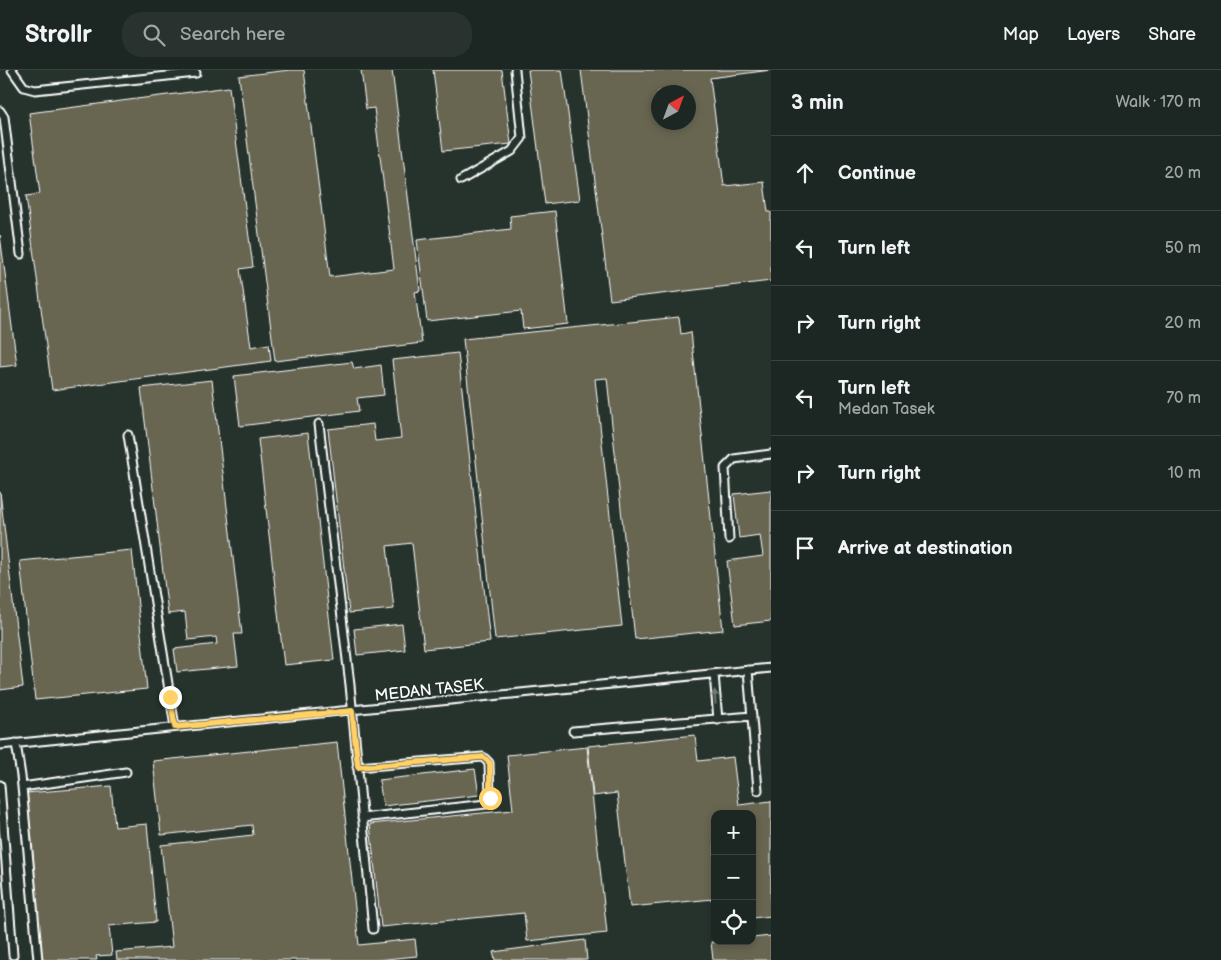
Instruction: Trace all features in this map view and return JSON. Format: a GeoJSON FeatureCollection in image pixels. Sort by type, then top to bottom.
{"type":"FeatureCollection","features":[{"type":"Feature","properties":{"kind":"lane"},"geometry":{"type":"LineString","coordinates":[[12,70],[24,87],[35,90],[196,73]]}},
{"type":"Feature","properties":{"kind":"lane"},"geometry":{"type":"LineString","coordinates":[[461,180],[512,151],[522,138],[516,70]]}},
{"type":"Feature","properties":{"kind":"lane"},"geometry":{"type":"LineString","coordinates":[[0,111],[4,117],[21,254]]}},
{"type":"Feature","properties":{"kind":"lane"},"geometry":{"type":"LineString","coordinates":[[319,424],[358,767],[373,930]]}},
{"type":"Feature","properties":{"kind":"lane"},"geometry":{"type":"LineString","coordinates":[[128,435],[175,727]]}},
{"type":"Feature","properties":{"kind":"lane"},"geometry":{"type":"LineString","coordinates":[[729,539],[725,468],[734,459],[771,454]]}},
{"type":"Feature","properties":{"kind":"lane","name":"MEDAN TASEK"},"geometry":{"type":"LineString","coordinates":[[0,745],[771,668]]}},
{"type":"Feature","properties":{"kind":"lane"},"geometry":{"type":"LineString","coordinates":[[748,670],[758,790]]}},
{"type":"Feature","properties":{"kind":"lane"},"geometry":{"type":"LineString","coordinates":[[714,674],[718,720]]}},
{"type":"Feature","properties":{"kind":"lane"},"geometry":{"type":"LineString","coordinates":[[573,731],[752,716]]}},
{"type":"Feature","properties":{"kind":"lane"},"geometry":{"type":"LineString","coordinates":[[16,743],[22,787],[38,960]]}},
{"type":"Feature","properties":{"kind":"lane"},"geometry":{"type":"LineString","coordinates":[[358,767],[483,757],[490,763],[490,798],[486,804],[362,818]]}},
{"type":"Feature","properties":{"kind":"lane"},"geometry":{"type":"LineString","coordinates":[[22,787],[126,772]]}},
{"type":"Feature","properties":{"kind":"lane"},"geometry":{"type":"LineString","coordinates":[[0,785],[13,955]]}},
{"type":"Feature","properties":{"kind":"building"},"geometry":{"type":"Polygon","coordinates":[[[304,70],[330,277],[394,269],[374,108],[366,109],[361,70],[392,70],[420,291],[415,292],[422,343],[275,361],[239,76],[304,70]]]}},
{"type":"Feature","properties":{"kind":"building"},"geometry":{"type":"Polygon","coordinates":[[[433,70],[502,70],[511,144],[443,151],[433,70]]]}},
{"type":"Feature","properties":{"kind":"building"},"geometry":{"type":"Polygon","coordinates":[[[528,70],[562,70],[580,200],[545,204],[528,70]]]}},
{"type":"Feature","properties":{"kind":"building"},"geometry":{"type":"Polygon","coordinates":[[[581,70],[771,70],[710,78],[724,186],[764,182],[768,212],[771,212],[771,281],[610,300],[581,70]]]}},
{"type":"Feature","properties":{"kind":"building"},"geometry":{"type":"Polygon","coordinates":[[[229,87],[253,267],[240,269],[251,347],[269,344],[271,361],[52,390],[26,196],[40,194],[29,113],[229,87]]]}},
{"type":"Feature","properties":{"kind":"building"},"geometry":{"type":"Polygon","coordinates":[[[555,211],[568,324],[523,329],[521,311],[427,321],[417,240],[511,229],[510,216],[555,211]]]}},
{"type":"Feature","properties":{"kind":"building"},"geometry":{"type":"Polygon","coordinates":[[[0,235],[17,365],[0,367],[0,235]]]}},
{"type":"Feature","properties":{"kind":"building"},"geometry":{"type":"Polygon","coordinates":[[[679,317],[681,334],[691,332],[723,630],[635,639],[607,378],[595,379],[622,626],[495,639],[463,339],[679,317]]]}},
{"type":"Feature","properties":{"kind":"building"},"geometry":{"type":"Polygon","coordinates":[[[458,353],[490,642],[424,649],[412,543],[387,546],[394,609],[349,613],[328,429],[373,424],[375,441],[401,438],[392,360],[458,353]]]}},
{"type":"Feature","properties":{"kind":"building"},"geometry":{"type":"Polygon","coordinates":[[[352,362],[354,369],[381,365],[384,395],[357,398],[359,411],[240,426],[234,376],[352,362]]]}},
{"type":"Feature","properties":{"kind":"building"},"geometry":{"type":"Polygon","coordinates":[[[212,380],[242,634],[234,634],[238,666],[177,672],[174,649],[217,644],[216,637],[188,640],[185,612],[168,614],[141,388],[212,380]]]}},
{"type":"Feature","properties":{"kind":"building"},"geometry":{"type":"Polygon","coordinates":[[[308,433],[334,660],[284,665],[258,439],[308,433]]]}},
{"type":"Feature","properties":{"kind":"building"},"geometry":{"type":"Polygon","coordinates":[[[771,490],[771,621],[735,625],[727,561],[763,556],[760,535],[739,538],[734,494],[771,490]]]}},
{"type":"Feature","properties":{"kind":"building"},"geometry":{"type":"Polygon","coordinates":[[[0,492],[23,687],[0,690],[0,492]]]}},
{"type":"Feature","properties":{"kind":"building"},"geometry":{"type":"Polygon","coordinates":[[[132,550],[147,689],[35,700],[20,561],[132,550]]]}},
{"type":"Feature","properties":{"kind":"building"},"geometry":{"type":"Polygon","coordinates":[[[402,624],[405,650],[357,655],[354,629],[402,624]]]}},
{"type":"Feature","properties":{"kind":"building"},"geometry":{"type":"Polygon","coordinates":[[[695,735],[698,761],[733,757],[739,805],[771,801],[771,916],[756,918],[756,810],[711,810],[711,899],[630,907],[617,793],[593,796],[588,746],[695,735]]]}},
{"type":"Feature","properties":{"kind":"building"},"geometry":{"type":"Polygon","coordinates":[[[337,742],[359,945],[415,939],[417,956],[376,960],[117,960],[116,952],[172,947],[161,845],[253,835],[252,825],[161,835],[153,761],[337,742]]]}},
{"type":"Feature","properties":{"kind":"building"},"geometry":{"type":"Polygon","coordinates":[[[587,747],[607,933],[527,941],[524,913],[381,927],[370,824],[513,810],[507,755],[587,747]]]}},
{"type":"Feature","properties":{"kind":"building"},"geometry":{"type":"Polygon","coordinates":[[[475,769],[479,795],[383,806],[379,780],[475,769]]]}},
{"type":"Feature","properties":{"kind":"building"},"geometry":{"type":"Polygon","coordinates":[[[111,786],[115,827],[147,824],[156,922],[109,926],[112,955],[96,956],[97,960],[42,960],[26,793],[111,786]]]}},
{"type":"Feature","properties":{"kind":"building"},"geometry":{"type":"Polygon","coordinates":[[[771,936],[771,960],[713,960],[711,945],[756,945],[756,938],[771,936]]]}},
{"type":"Feature","properties":{"kind":"building"},"geometry":{"type":"Polygon","coordinates":[[[585,940],[587,960],[495,960],[493,952],[585,940]]]}},
{"type":"Feature","properties":{"kind":"route"},"geometry":{"type":"LineString","coordinates":[[170,697],[175,727],[352,711],[358,767],[483,757],[490,763],[490,798]]}}]}
